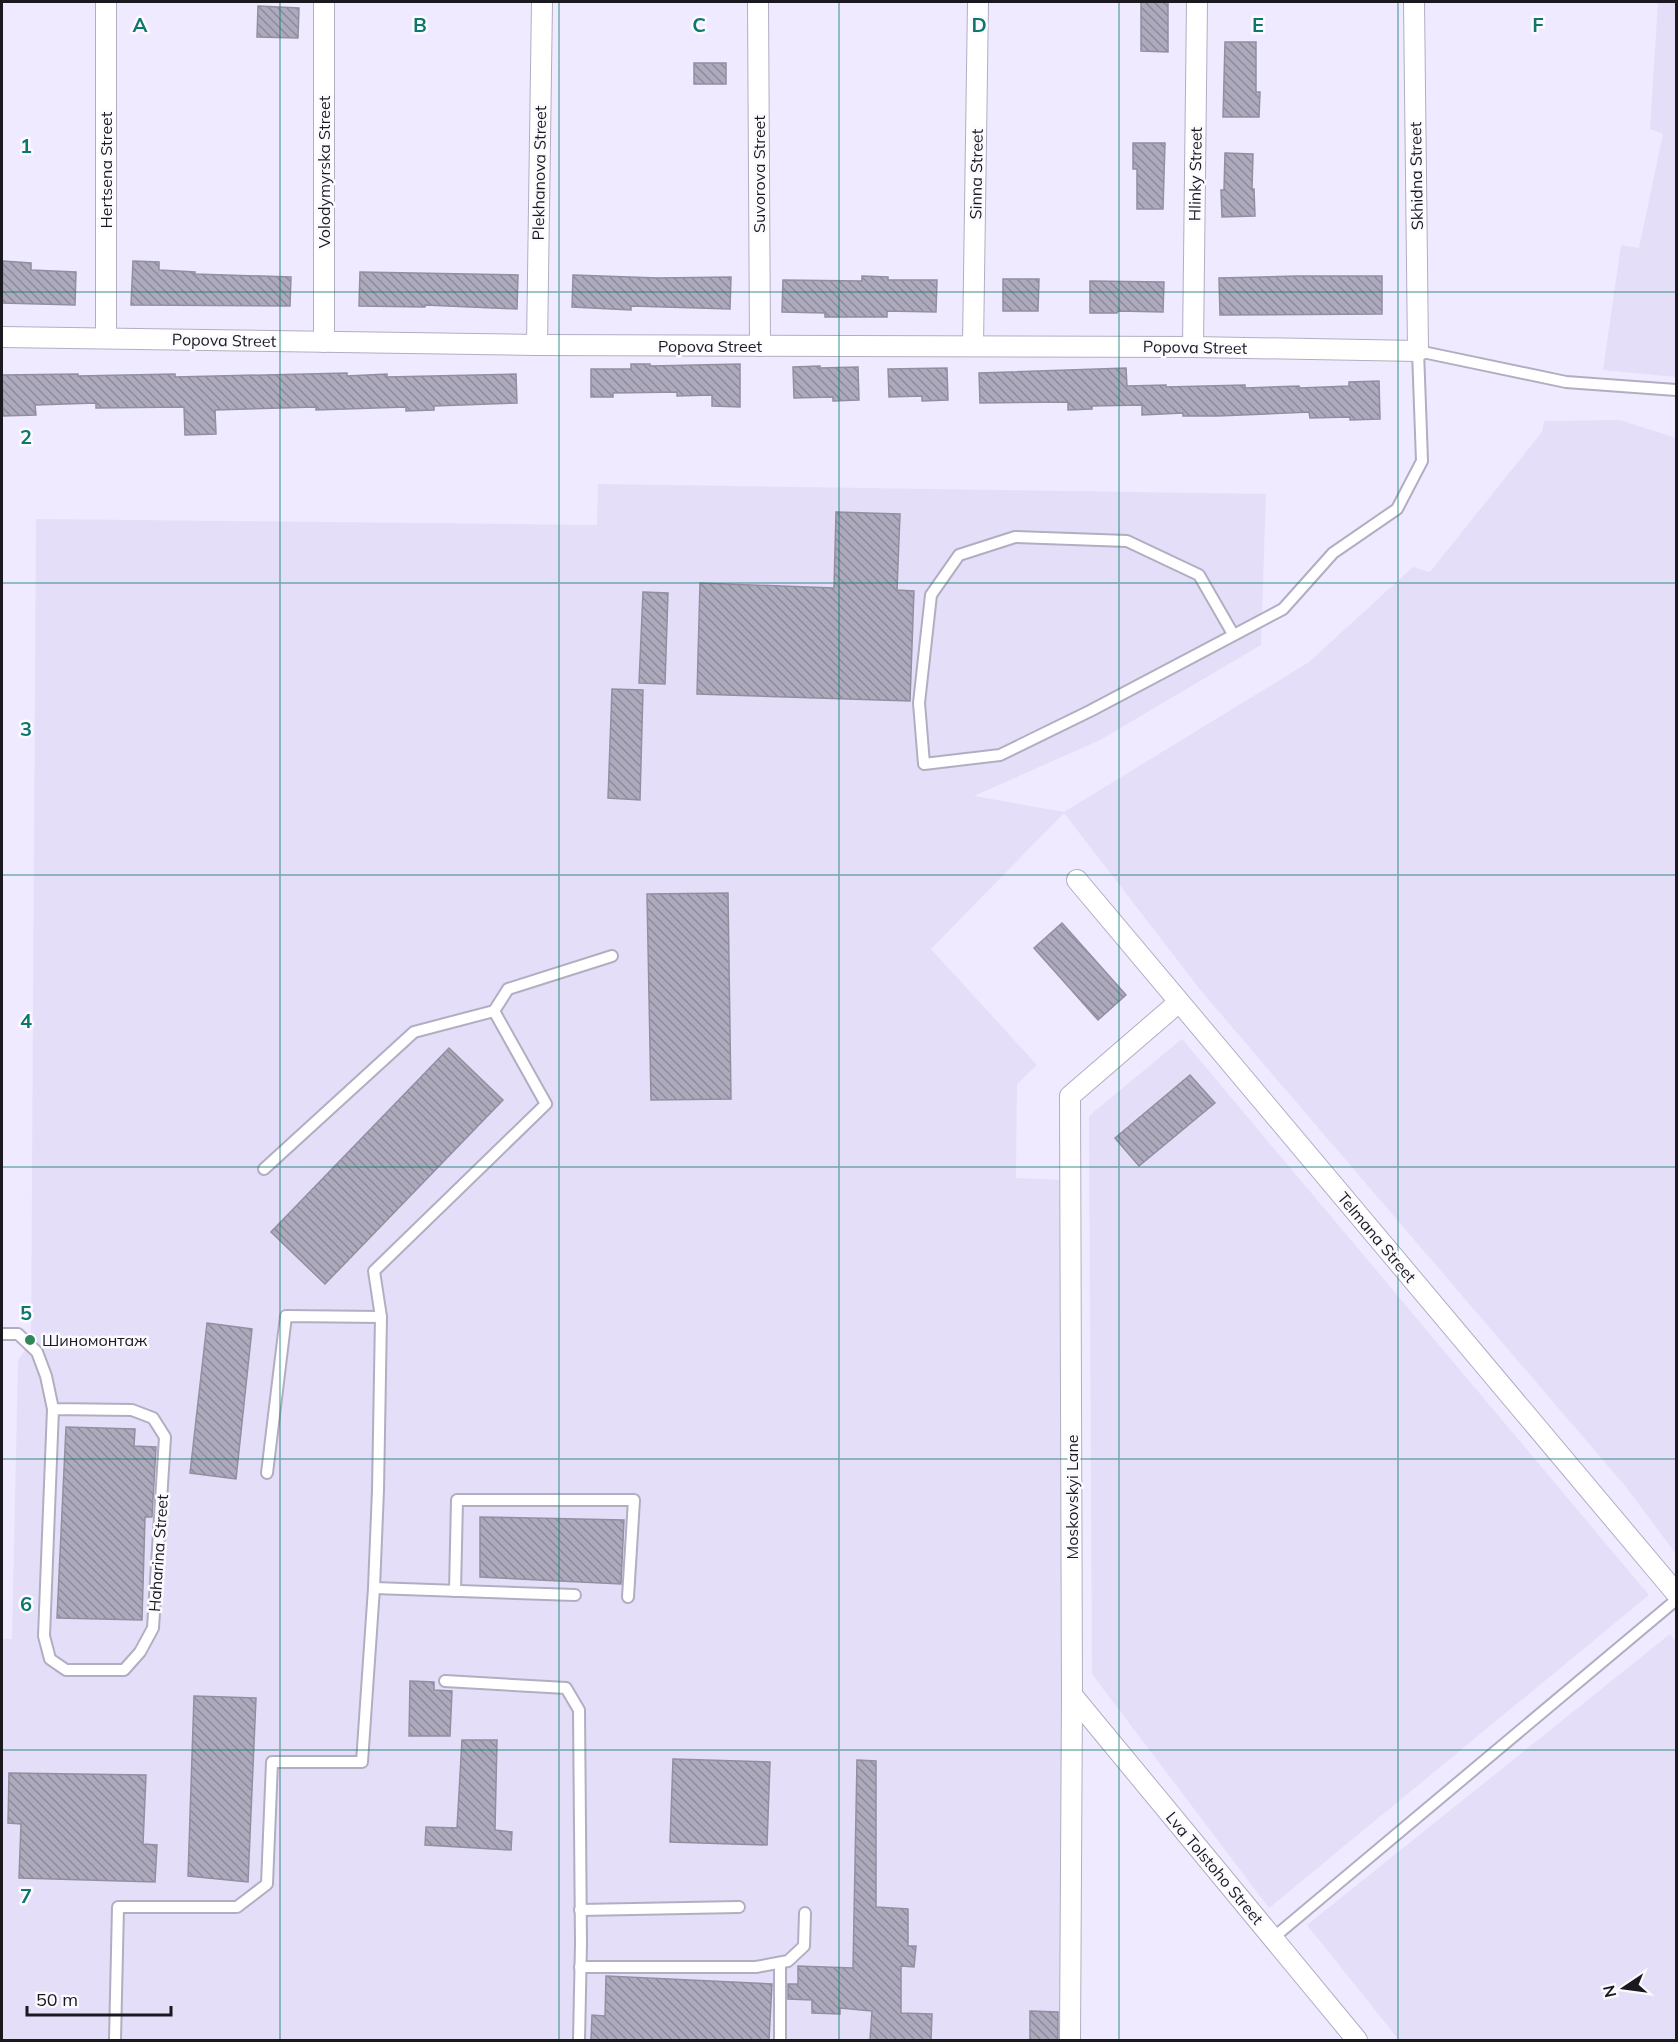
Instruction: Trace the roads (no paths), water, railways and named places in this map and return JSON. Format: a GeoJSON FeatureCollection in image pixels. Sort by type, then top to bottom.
{"type":"FeatureCollection","features":[{"type":"Feature","properties":{"kind":"street","name":"Hertsena Street"},"geometry":{"type":"LineString","coordinates":[[106,2],[106,338]]}},
{"type":"Feature","properties":{"kind":"street","name":"Volodymyrska Street"},"geometry":{"type":"LineString","coordinates":[[324,2],[324,342]]}},
{"type":"Feature","properties":{"kind":"street","name":"Plekhanova Street"},"geometry":{"type":"LineString","coordinates":[[537,345],[542,2]]}},
{"type":"Feature","properties":{"kind":"street","name":"Suvorova Street"},"geometry":{"type":"LineString","coordinates":[[758,2],[760,346]]}},
{"type":"Feature","properties":{"kind":"street","name":"Sinna Street"},"geometry":{"type":"LineString","coordinates":[[974,346],[978,2]]}},
{"type":"Feature","properties":{"kind":"street","name":"Hlinky Street"},"geometry":{"type":"LineString","coordinates":[[1193,347],[1197,2]]}},
{"type":"Feature","properties":{"kind":"street","name":"Skhidna Street"},"geometry":{"type":"LineString","coordinates":[[1414,2],[1418,351]]}},
{"type":"Feature","properties":{"kind":"street","name":"Popova Street"},"geometry":{"type":"LineString","coordinates":[[2,337],[537,345],[1193,347],[1418,351]]}},
{"type":"Feature","properties":{"kind":"street","name":"Telmana Street"},"geometry":{"type":"LineString","coordinates":[[1077,880],[1677,1593]]}},
{"type":"Feature","properties":{"kind":"street","name":"Moskovskyi Lane"},"geometry":{"type":"LineString","coordinates":[[1070,2040],[1072,1695],[1070,1096],[1179,1002]]}},
{"type":"Feature","properties":{"kind":"street","name":"Lva Tolstoho Street"},"geometry":{"type":"LineString","coordinates":[[1072,1695],[1357,2040]]}},
{"type":"Feature","properties":{"kind":"lane"},"geometry":{"type":"LineString","coordinates":[[1233,634],[1199,575],[1127,541],[1015,537],[959,555],[931,595],[919,703],[924,764],[1000,754],[1090,711],[1282,609],[1333,554],[1397,509],[1422,461],[1418,351],[1566,382],[1677,390]]}},
{"type":"Feature","properties":{"kind":"lane"},"geometry":{"type":"LineString","coordinates":[[264,1168],[414,1032],[494,1011],[508,989],[612,956]]}},
{"type":"Feature","properties":{"kind":"lane"},"geometry":{"type":"LineString","coordinates":[[115,2040],[118,1907],[237,1907],[267,1884],[272,1762],[362,1762],[378,1490],[381,1317],[375,1271],[546,1104],[494,1011]]}},
{"type":"Feature","properties":{"kind":"lane"},"geometry":{"type":"LineString","coordinates":[[267,1473],[286,1316],[381,1317]]}},
{"type":"Feature","properties":{"kind":"lane","name":"Haharina Street"},"geometry":{"type":"LineString","coordinates":[[2,1334],[18,1334],[37,1352],[46,1376],[53,1409],[44,1636],[50,1659],[66,1670],[124,1670],[140,1652],[153,1628],[165,1437],[153,1418],[132,1410],[53,1409]]}},
{"type":"Feature","properties":{"kind":"lane"},"geometry":{"type":"LineString","coordinates":[[455,1591],[457,1500],[634,1500],[628,1597]]}},
{"type":"Feature","properties":{"kind":"lane"},"geometry":{"type":"LineString","coordinates":[[374,1588],[575,1595]]}},
{"type":"Feature","properties":{"kind":"lane"},"geometry":{"type":"LineString","coordinates":[[1273,1938],[1677,1600]]}},
{"type":"Feature","properties":{"kind":"lane"},"geometry":{"type":"LineString","coordinates":[[445,1681],[566,1688],[579,1710],[579,2040]]}},
{"type":"Feature","properties":{"kind":"lane"},"geometry":{"type":"LineString","coordinates":[[580,1910],[740,1907]]}},
{"type":"Feature","properties":{"kind":"lane"},"geometry":{"type":"LineString","coordinates":[[580,1967],[756,1967],[780,1963],[788,1961],[804,1946],[805,1913]]}},
{"type":"Feature","properties":{"kind":"lane"},"geometry":{"type":"LineString","coordinates":[[780,1963],[780,2040]]}},
{"type":"Feature","properties":{"kind":"place","name":"Шиномонтаж"},"geometry":{"type":"Point","coordinates":[30,1340]}}]}
